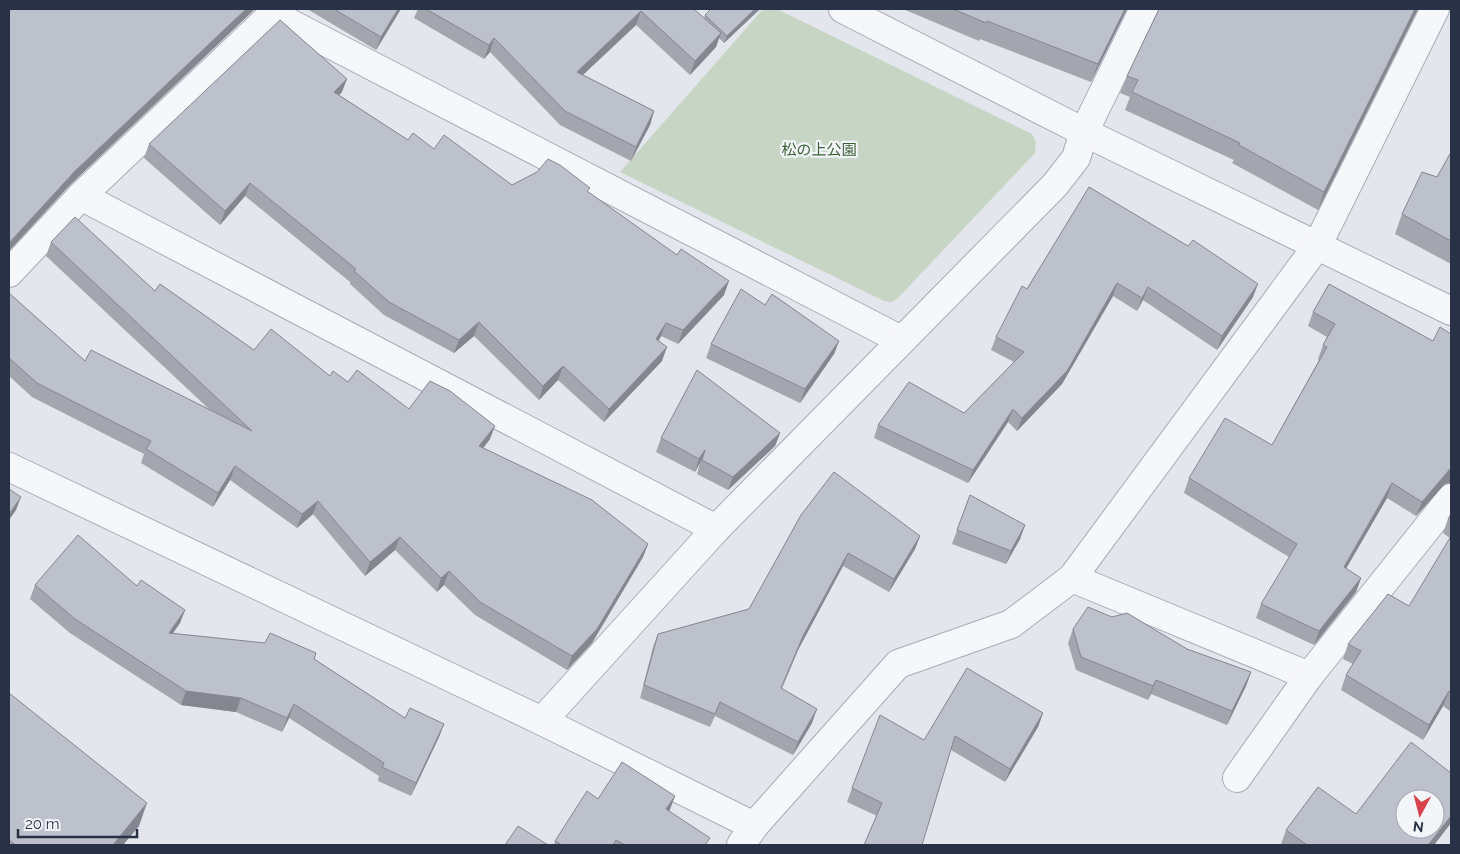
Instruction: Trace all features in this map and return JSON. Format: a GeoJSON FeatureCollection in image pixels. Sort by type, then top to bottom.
{"type":"FeatureCollection","features":[{"type":"Feature","properties":{"kind":"street"},"geometry":{"type":"LineString","coordinates":[[843,9],[1084,132],[1451,311]]}},
{"type":"Feature","properties":{"kind":"street"},"geometry":{"type":"LineString","coordinates":[[542,721],[716,529],[1055,184],[1076,158],[1084,132],[1144,9]]}},
{"type":"Feature","properties":{"kind":"street"},"geometry":{"type":"LineString","coordinates":[[9,467],[542,721],[748,836],[898,664],[1011,624],[1072,578],[1318,246],[1435,9]]}},
{"type":"Feature","properties":{"kind":"street"},"geometry":{"type":"LineString","coordinates":[[10,270],[81,196],[275,12],[901,340]]}},
{"type":"Feature","properties":{"kind":"street"},"geometry":{"type":"LineString","coordinates":[[81,196],[716,529]]}},
{"type":"Feature","properties":{"kind":"street"},"geometry":{"type":"LineString","coordinates":[[1237,778],[1310,676],[1451,498]]}},
{"type":"Feature","properties":{"kind":"street"},"geometry":{"type":"LineString","coordinates":[[1072,578],[1310,676]]}},
{"type":"Feature","properties":{"kind":"green space","name":"松の上公園"},"geometry":{"type":"Polygon","coordinates":[[[763,9],[777,9],[1032,134],[1036,142],[1035,153],[897,299],[891,302],[884,301],[620,172],[763,9]]]}},
{"type":"Feature","properties":{"kind":"building"},"geometry":{"type":"Polygon","coordinates":[[[9,9],[246,9],[75,171],[9,243],[9,9]]]}},
{"type":"Feature","properties":{"kind":"building"},"geometry":{"type":"Polygon","coordinates":[[[334,9],[398,9],[381,37],[334,9]]]}},
{"type":"Feature","properties":{"kind":"building"},"geometry":{"type":"Polygon","coordinates":[[[426,9],[694,9],[721,33],[695,61],[641,11],[577,72],[654,111],[636,147],[565,111],[494,38],[489,45],[426,9]]]}},
{"type":"Feature","properties":{"kind":"building"},"geometry":{"type":"Polygon","coordinates":[[[711,9],[755,9],[727,36],[705,15],[711,9]]]}},
{"type":"Feature","properties":{"kind":"building"},"geometry":{"type":"Polygon","coordinates":[[[953,9],[1125,9],[1098,64],[953,9]]]}},
{"type":"Feature","properties":{"kind":"building"},"geometry":{"type":"Polygon","coordinates":[[[1159,9],[1415,9],[1324,192],[1239,145],[1240,143],[1132,92],[1138,80],[1127,76],[1159,9]]]}},
{"type":"Feature","properties":{"kind":"building"},"geometry":{"type":"Polygon","coordinates":[[[280,20],[347,79],[334,92],[408,140],[413,133],[434,149],[444,135],[512,185],[537,172],[548,159],[560,165],[590,188],[587,191],[677,255],[681,249],[729,281],[683,330],[666,323],[656,339],[667,347],[609,409],[563,366],[543,386],[479,322],[459,340],[389,302],[354,271],[356,269],[250,183],[225,211],[149,144],[280,20]]]}},
{"type":"Feature","properties":{"kind":"building"},"geometry":{"type":"Polygon","coordinates":[[[1451,152],[1451,241],[1402,214],[1422,172],[1437,177],[1451,152]]]}},
{"type":"Feature","properties":{"kind":"building"},"geometry":{"type":"Polygon","coordinates":[[[1089,187],[1188,246],[1193,240],[1258,284],[1222,336],[1148,287],[1142,298],[1117,283],[1067,371],[1022,418],[1013,409],[973,470],[878,425],[909,382],[964,413],[1024,352],[996,337],[1022,286],[1027,289],[1089,187]]]}},
{"type":"Feature","properties":{"kind":"building"},"geometry":{"type":"Polygon","coordinates":[[[75,217],[155,291],[160,284],[254,350],[271,329],[330,376],[333,371],[348,382],[357,370],[409,409],[430,381],[450,391],[495,426],[479,446],[592,500],[648,544],[597,629],[572,656],[480,602],[449,571],[441,578],[400,537],[370,562],[318,501],[302,514],[235,466],[218,493],[146,449],[151,441],[37,383],[9,358],[9,293],[85,361],[91,350],[252,431],[51,242],[75,217]]]}},
{"type":"Feature","properties":{"kind":"building"},"geometry":{"type":"Polygon","coordinates":[[[1329,284],[1433,341],[1440,327],[1451,334],[1451,469],[1422,502],[1392,483],[1344,567],[1361,578],[1319,631],[1261,604],[1297,544],[1189,478],[1225,418],[1272,445],[1327,347],[1323,345],[1335,324],[1313,312],[1329,284]]]}},
{"type":"Feature","properties":{"kind":"building"},"geometry":{"type":"Polygon","coordinates":[[[741,289],[765,305],[772,294],[839,341],[805,389],[711,344],[741,289]]]}},
{"type":"Feature","properties":{"kind":"building"},"geometry":{"type":"Polygon","coordinates":[[[697,370],[780,433],[733,477],[702,460],[705,450],[699,459],[661,438],[697,370]]]}},
{"type":"Feature","properties":{"kind":"building"},"geometry":{"type":"Polygon","coordinates":[[[834,472],[920,536],[894,579],[848,553],[803,636],[781,688],[817,709],[798,742],[720,702],[715,714],[644,685],[658,634],[749,609],[801,515],[834,472]]]}},
{"type":"Feature","properties":{"kind":"building"},"geometry":{"type":"Polygon","coordinates":[[[9,489],[21,497],[9,514],[9,489]]]}},
{"type":"Feature","properties":{"kind":"building"},"geometry":{"type":"Polygon","coordinates":[[[970,495],[1025,525],[1011,551],[957,530],[970,495]]]}},
{"type":"Feature","properties":{"kind":"building"},"geometry":{"type":"Polygon","coordinates":[[[78,535],[137,586],[141,580],[185,610],[169,633],[265,643],[270,633],[316,653],[314,659],[405,718],[410,708],[444,724],[416,783],[382,767],[384,763],[294,704],[287,718],[241,698],[186,691],[75,619],[35,585],[78,535]]]}},
{"type":"Feature","properties":{"kind":"building"},"geometry":{"type":"Polygon","coordinates":[[[1451,536],[1451,693],[1449,691],[1429,725],[1346,675],[1361,651],[1348,644],[1388,594],[1409,606],[1451,536]]]}},
{"type":"Feature","properties":{"kind":"building"},"geometry":{"type":"Polygon","coordinates":[[[1088,607],[1112,617],[1127,613],[1187,649],[1251,672],[1232,711],[1156,680],[1153,686],[1081,657],[1073,629],[1088,607]]]}},
{"type":"Feature","properties":{"kind":"building"},"geometry":{"type":"Polygon","coordinates":[[[967,668],[1043,713],[1010,769],[955,736],[922,845],[864,845],[882,803],[852,788],[880,715],[924,740],[967,668]]]}},
{"type":"Feature","properties":{"kind":"building"},"geometry":{"type":"Polygon","coordinates":[[[9,693],[147,803],[113,845],[16,845],[9,840],[9,693]]]}},
{"type":"Feature","properties":{"kind":"building"},"geometry":{"type":"Polygon","coordinates":[[[1411,742],[1451,773],[1451,816],[1445,824],[1445,789],[1395,789],[1395,839],[1433,839],[1428,845],[1307,845],[1286,830],[1318,787],[1356,814],[1411,742]]]}},
{"type":"Feature","properties":{"kind":"building"},"geometry":{"type":"Polygon","coordinates":[[[622,762],[675,796],[666,809],[710,838],[705,845],[625,845],[616,840],[613,845],[562,845],[555,841],[587,791],[598,799],[622,762]]]}},
{"type":"Feature","properties":{"kind":"building"},"geometry":{"type":"Polygon","coordinates":[[[518,826],[548,845],[505,845],[518,826]]]}}]}
